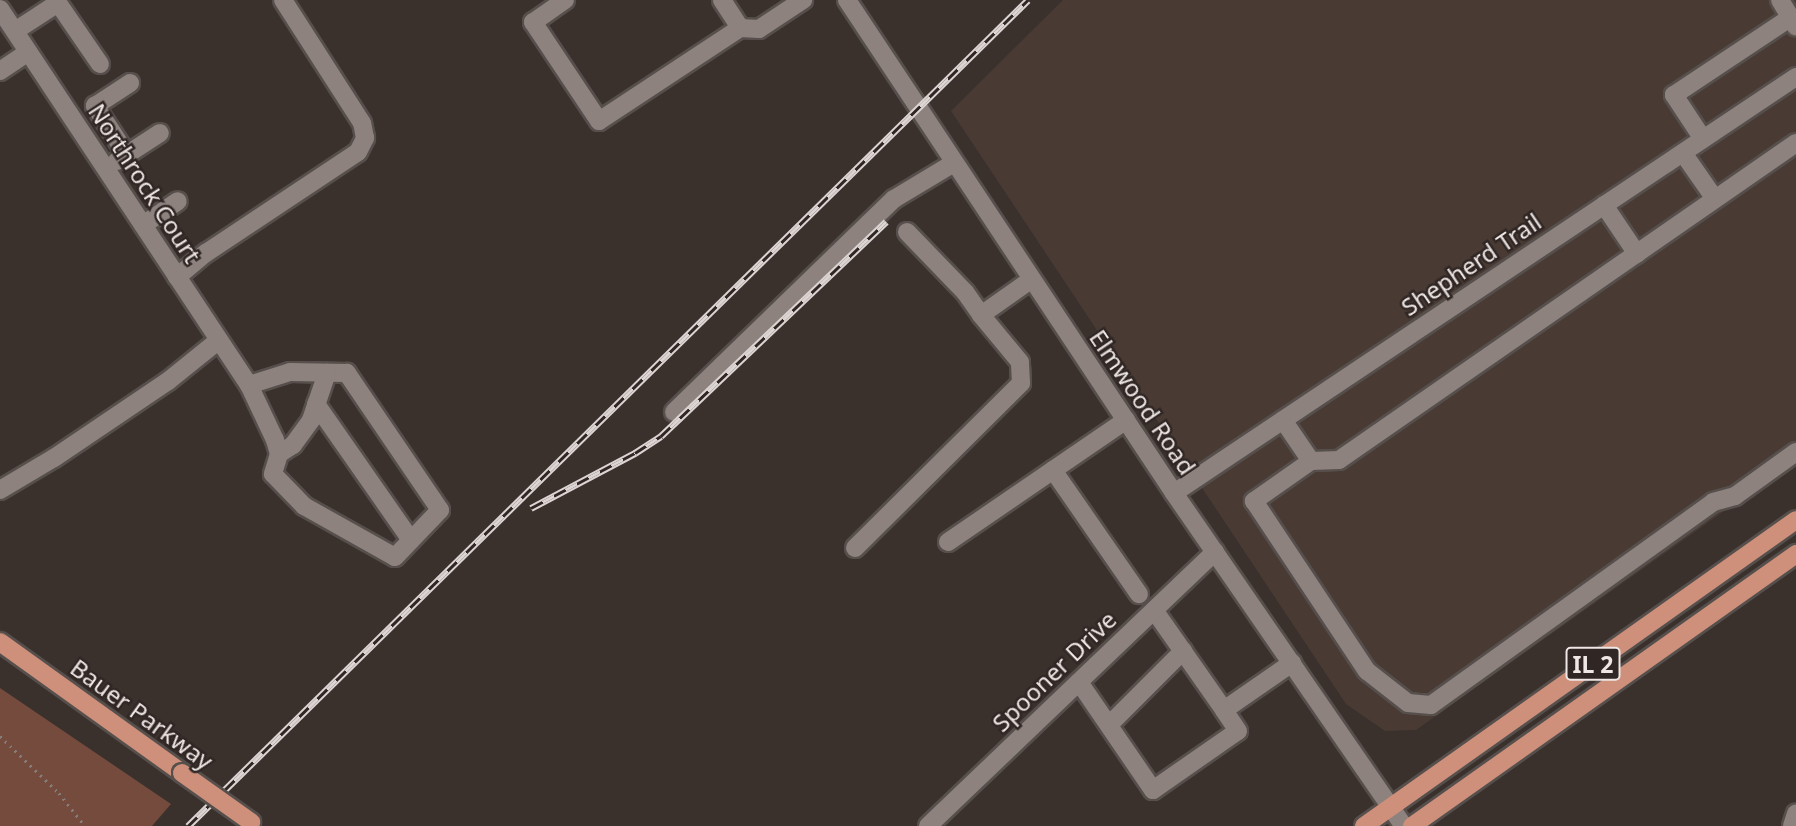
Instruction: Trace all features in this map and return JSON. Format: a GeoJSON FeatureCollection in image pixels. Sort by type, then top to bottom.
{"type":"FeatureCollection","features":[{"type":"Feature","properties":{"kind":"main road","name":"IL 2"},"geometry":{"type":"LineString","coordinates":[[1364,826],[1796,520]]}},
{"type":"Feature","properties":{"kind":"main road","name":"IL 2"},"geometry":{"type":"LineString","coordinates":[[1412,826],[1796,554]]}},
{"type":"Feature","properties":{"kind":"main road","name":"Bauer Parkway"},"geometry":{"type":"LineString","coordinates":[[0,642],[253,824]]}},
{"type":"Feature","properties":{"kind":"street"},"geometry":{"type":"LineString","coordinates":[[177,277],[206,253],[358,152],[365,138],[362,123],[283,0]]}},
{"type":"Feature","properties":{"kind":"street"},"geometry":{"type":"LineString","coordinates":[[565,0],[533,22],[599,121],[740,28],[759,29],[803,0]]}},
{"type":"Feature","properties":{"kind":"street"},"geometry":{"type":"LineString","coordinates":[[722,0],[740,28]]}},
{"type":"Feature","properties":{"kind":"street","name":"Elmwood Road"},"geometry":{"type":"LineString","coordinates":[[848,0],[1174,493],[1404,826]]}},
{"type":"Feature","properties":{"kind":"street"},"geometry":{"type":"LineString","coordinates":[[1703,139],[1674,95],[1793,22],[1780,0]]}},
{"type":"Feature","properties":{"kind":"street"},"geometry":{"type":"LineString","coordinates":[[5,20],[58,3],[100,64]]}},
{"type":"Feature","properties":{"kind":"street","name":"Northrock Court"},"geometry":{"type":"LineString","coordinates":[[5,20],[249,385],[279,454],[273,474],[304,506],[395,557],[411,540]]}},
{"type":"Feature","properties":{"kind":"street"},"geometry":{"type":"LineString","coordinates":[[0,71],[28,52]]}},
{"type":"Feature","properties":{"kind":"street","name":"Shepherd Trail"},"geometry":{"type":"LineString","coordinates":[[1174,493],[1796,77]]}},
{"type":"Feature","properties":{"kind":"street"},"geometry":{"type":"LineString","coordinates":[[127,155],[95,107],[130,83]]}},
{"type":"Feature","properties":{"kind":"street"},"geometry":{"type":"LineString","coordinates":[[106,169],[160,133]]}},
{"type":"Feature","properties":{"kind":"street"},"geometry":{"type":"LineString","coordinates":[[1796,143],[1339,460],[1311,461],[1254,501],[1367,671],[1408,703],[1431,705],[1713,502],[1735,496],[1796,452]]}},
{"type":"Feature","properties":{"kind":"street"},"geometry":{"type":"LineString","coordinates":[[1683,153],[1715,200]]}},
{"type":"Feature","properties":{"kind":"street"},"geometry":{"type":"LineString","coordinates":[[674,412],[894,199],[954,163]]}},
{"type":"Feature","properties":{"kind":"street"},"geometry":{"type":"LineString","coordinates":[[143,225],[178,201]]}},
{"type":"Feature","properties":{"kind":"street"},"geometry":{"type":"LineString","coordinates":[[1604,205],[1637,254]]}},
{"type":"Feature","properties":{"kind":"street"},"geometry":{"type":"LineString","coordinates":[[855,548],[1021,383],[1020,362],[965,292],[907,232]]}},
{"type":"Feature","properties":{"kind":"street"},"geometry":{"type":"LineString","coordinates":[[981,315],[1032,279]]}},
{"type":"Feature","properties":{"kind":"street"},"geometry":{"type":"LineString","coordinates":[[0,490],[54,458],[168,381],[219,340]]}},
{"type":"Feature","properties":{"kind":"street"},"geometry":{"type":"LineString","coordinates":[[249,385],[290,372],[347,373],[440,510],[411,540],[316,404]]}},
{"type":"Feature","properties":{"kind":"street"},"geometry":{"type":"LineString","coordinates":[[279,454],[293,444],[311,420],[327,373]]}},
{"type":"Feature","properties":{"kind":"street"},"geometry":{"type":"LineString","coordinates":[[948,542],[1126,420]]}},
{"type":"Feature","properties":{"kind":"street"},"geometry":{"type":"LineString","coordinates":[[1283,420],[1311,461]]}},
{"type":"Feature","properties":{"kind":"street"},"geometry":{"type":"LineString","coordinates":[[1053,470],[1139,594]]}},
{"type":"Feature","properties":{"kind":"street","name":"Spooner Drive"},"geometry":{"type":"LineString","coordinates":[[932,824],[1215,552]]}},
{"type":"Feature","properties":{"kind":"street"},"geometry":{"type":"LineString","coordinates":[[1079,682],[1153,790],[1238,731],[1154,610]]}},
{"type":"Feature","properties":{"kind":"street"},"geometry":{"type":"LineString","coordinates":[[1109,725],[1183,651]]}},
{"type":"Feature","properties":{"kind":"street"},"geometry":{"type":"LineString","coordinates":[[1224,710],[1292,663]]}},
{"type":"Feature","properties":{"kind":"street"},"geometry":{"type":"LineString","coordinates":[[1792,826],[1796,814]]}},
{"type":"Feature","properties":{"kind":"path"},"geometry":{"type":"LineString","coordinates":[[0,736],[59,793],[85,826]]}},
{"type":"Feature","properties":{"kind":"shaded area"},"geometry":{"type":"Polygon","coordinates":[[[1063,0],[1796,0],[1796,460],[1416,730],[1385,731],[1346,704],[951,111],[1063,0]]]}},
{"type":"Feature","properties":{"kind":"shaded area"},"geometry":{"type":"Polygon","coordinates":[[[0,688],[171,804],[152,826],[0,826],[0,688]]]}},
{"type":"Feature","properties":{"kind":"railway"},"geometry":{"type":"LineString","coordinates":[[188,826],[1028,0]]}},
{"type":"Feature","properties":{"kind":"railway"},"geometry":{"type":"LineString","coordinates":[[531,508],[635,453],[661,436],[886,222]]}}]}
